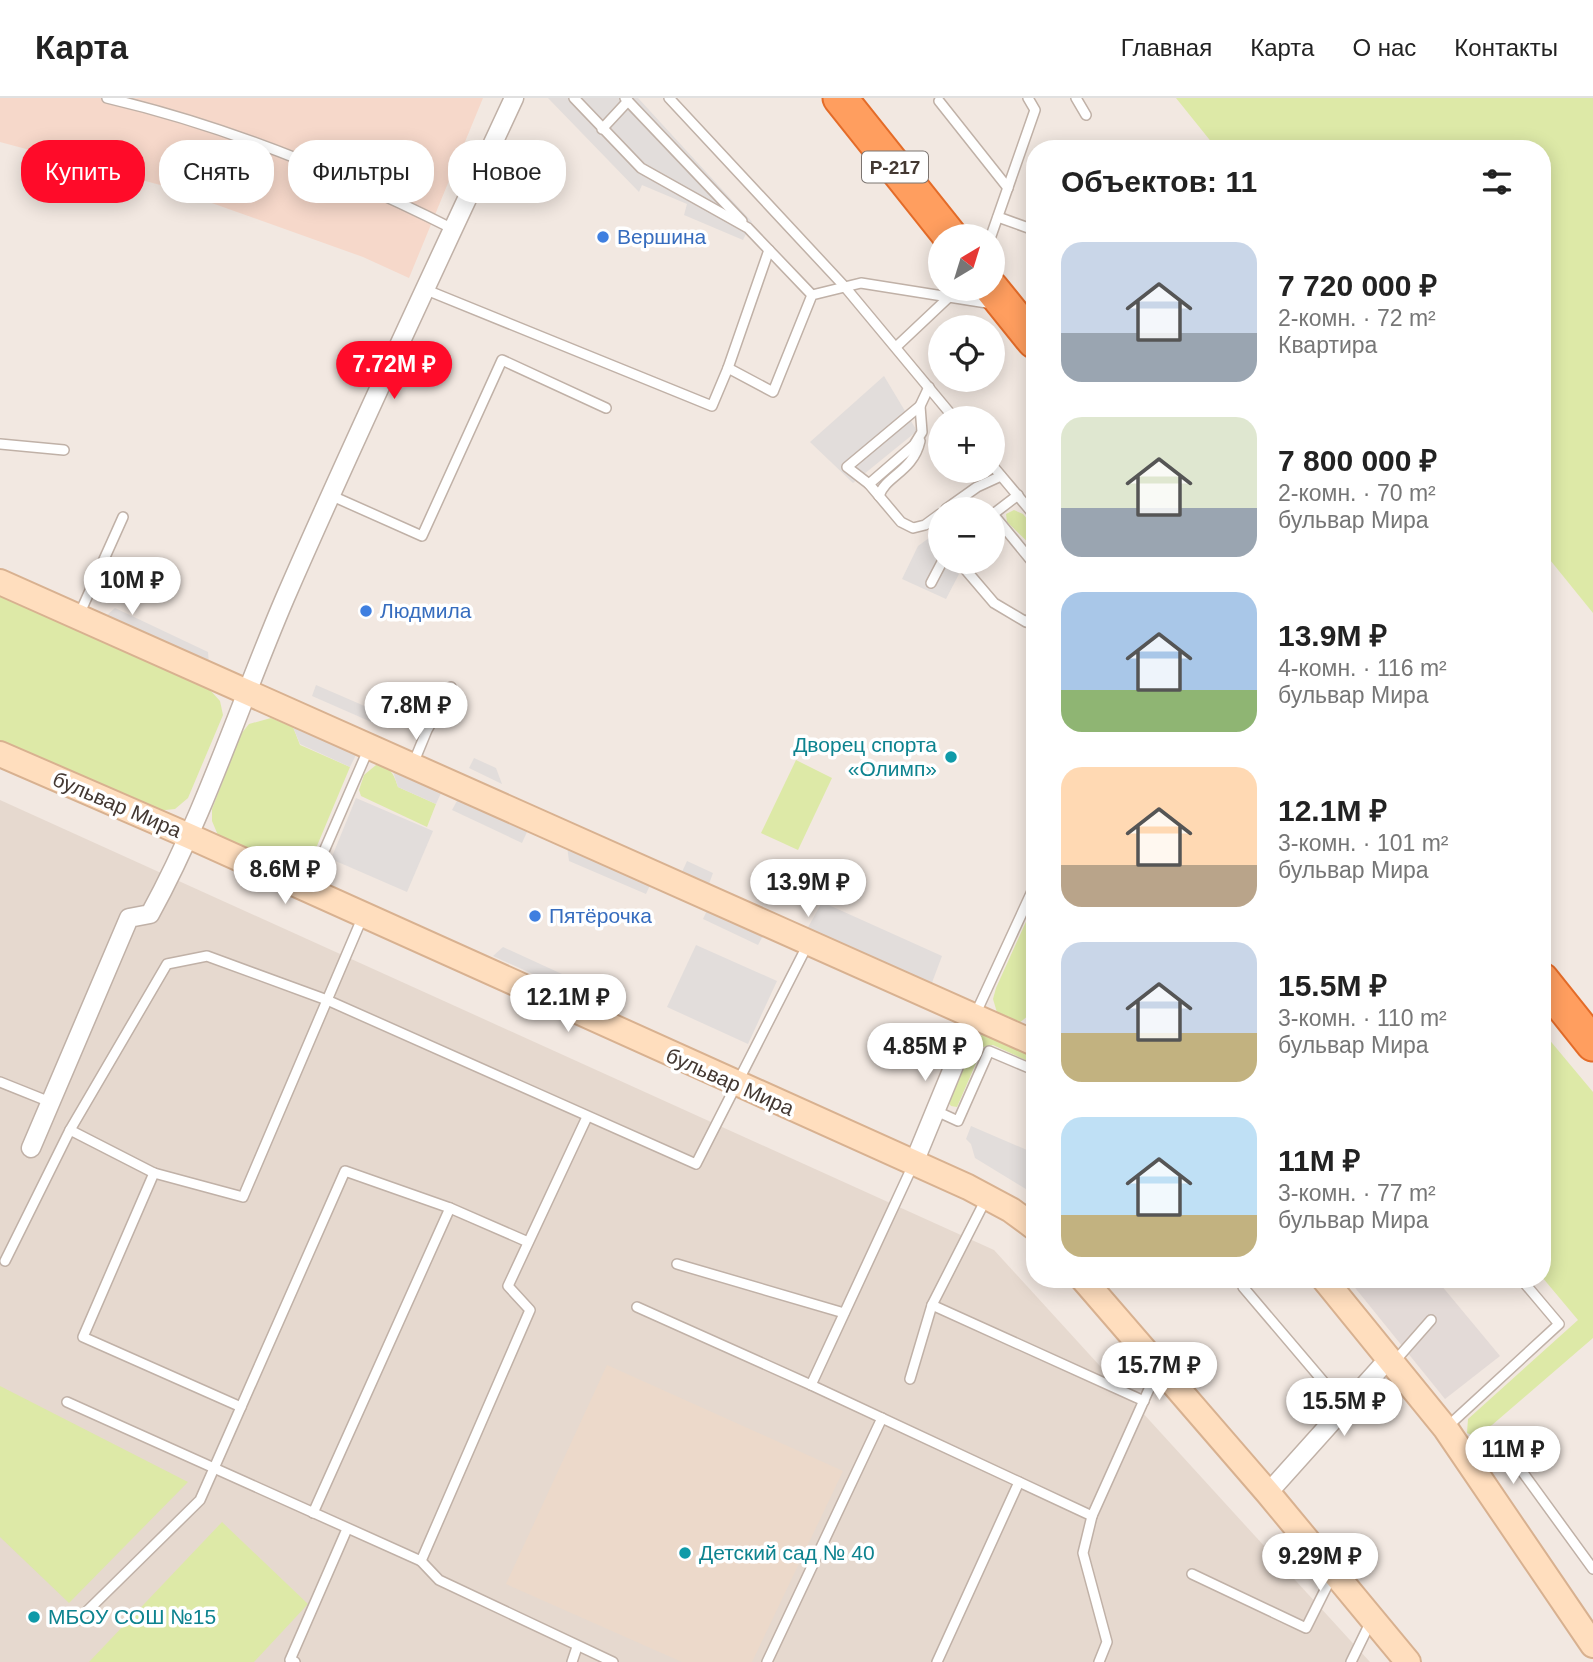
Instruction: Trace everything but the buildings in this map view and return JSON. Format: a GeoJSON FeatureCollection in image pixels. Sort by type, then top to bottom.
{"type":"FeatureCollection","features":[{"type":"Feature","properties":{"kind":"highway","name":"Р-217"},"geometry":{"type":"LineString","coordinates":[[840,98],[940,224]]}},
{"type":"Feature","properties":{"kind":"highway"},"geometry":{"type":"LineString","coordinates":[[1002,301],[1026,331]]}},
{"type":"Feature","properties":{"kind":"highway"},"geometry":{"type":"LineString","coordinates":[[1551,991],[1593,1044]]}},
{"type":"Feature","properties":{"kind":"street"},"geometry":{"type":"LineString","coordinates":[[31,1148],[129,918],[150,914],[180,860],[246,693],[330,495],[514,98]]}},
{"type":"Feature","properties":{"kind":"street"},"geometry":{"type":"LineString","coordinates":[[0,582],[808,944],[1026,1037]]}},
{"type":"Feature","properties":{"kind":"street","name":"бульвар Мира"},"geometry":{"type":"LineString","coordinates":[[0,754],[189,836],[987,1197],[1026,1222]]}},
{"type":"Feature","properties":{"kind":"street"},"geometry":{"type":"LineString","coordinates":[[913,1165],[974,1017]]}},
{"type":"Feature","properties":{"kind":"street"},"geometry":{"type":"LineString","coordinates":[[1093,1288],[1408,1662]]}},
{"type":"Feature","properties":{"kind":"street"},"geometry":{"type":"LineString","coordinates":[[1332,1288],[1446,1429],[1593,1645]]}},
{"type":"Feature","properties":{"kind":"street"},"geometry":{"type":"LineString","coordinates":[[1268,1493],[1392,1360]]}},
{"type":"Feature","properties":{"kind":"lane"},"geometry":{"type":"LineString","coordinates":[[107,98],[182,115],[392,198],[453,229]]}},
{"type":"Feature","properties":{"kind":"lane"},"geometry":{"type":"LineString","coordinates":[[574,98],[641,168],[748,228]]}},
{"type":"Feature","properties":{"kind":"lane"},"geometry":{"type":"LineString","coordinates":[[669,98],[845,287],[928,386]]}},
{"type":"Feature","properties":{"kind":"lane"},"geometry":{"type":"LineString","coordinates":[[996,224],[1035,110],[1028,98]]}},
{"type":"Feature","properties":{"kind":"lane"},"geometry":{"type":"LineString","coordinates":[[1076,98],[1086,115]]}},
{"type":"Feature","properties":{"kind":"lane"},"geometry":{"type":"LineString","coordinates":[[602,129],[627,99],[812,295]]}},
{"type":"Feature","properties":{"kind":"lane"},"geometry":{"type":"LineString","coordinates":[[940,99],[1008,188]]}},
{"type":"Feature","properties":{"kind":"lane"},"geometry":{"type":"LineString","coordinates":[[998,216],[1026,227]]}},
{"type":"Feature","properties":{"kind":"lane"},"geometry":{"type":"LineString","coordinates":[[424,289],[712,406],[769,250]]}},
{"type":"Feature","properties":{"kind":"lane"},"geometry":{"type":"LineString","coordinates":[[812,295],[861,283],[928,295]]}},
{"type":"Feature","properties":{"kind":"lane"},"geometry":{"type":"LineString","coordinates":[[727,368],[773,392],[812,295]]}},
{"type":"Feature","properties":{"kind":"lane"},"geometry":{"type":"LineString","coordinates":[[896,347],[945,301]]}},
{"type":"Feature","properties":{"kind":"lane"},"geometry":{"type":"LineString","coordinates":[[330,495],[422,536],[502,360],[606,408]]}},
{"type":"Feature","properties":{"kind":"lane"},"geometry":{"type":"LineString","coordinates":[[928,389],[920,406],[847,467],[869,484],[901,522],[913,528],[928,523]]}},
{"type":"Feature","properties":{"kind":"lane"},"geometry":{"type":"LineString","coordinates":[[933,392],[944,406]]}},
{"type":"Feature","properties":{"kind":"lane"},"geometry":{"type":"LineString","coordinates":[[879,496],[882,489],[912,463],[922,432],[920,406]]}},
{"type":"Feature","properties":{"kind":"lane"},"geometry":{"type":"LineString","coordinates":[[869,484],[914,445],[922,432]]}},
{"type":"Feature","properties":{"kind":"lane"},"geometry":{"type":"LineString","coordinates":[[0,444],[64,450]]}},
{"type":"Feature","properties":{"kind":"lane"},"geometry":{"type":"LineString","coordinates":[[1005,480],[1026,506]]}},
{"type":"Feature","properties":{"kind":"lane"},"geometry":{"type":"LineString","coordinates":[[963,497],[988,483]]}},
{"type":"Feature","properties":{"kind":"lane"},"geometry":{"type":"LineString","coordinates":[[1005,505],[1018,495]]}},
{"type":"Feature","properties":{"kind":"lane"},"geometry":{"type":"LineString","coordinates":[[78,617],[123,517]]}},
{"type":"Feature","properties":{"kind":"lane"},"geometry":{"type":"LineString","coordinates":[[1005,529],[1026,554]]}},
{"type":"Feature","properties":{"kind":"lane"},"geometry":{"type":"LineString","coordinates":[[931,583],[936,574]]}},
{"type":"Feature","properties":{"kind":"lane"},"geometry":{"type":"LineString","coordinates":[[969,574],[994,603],[1026,622]]}},
{"type":"Feature","properties":{"kind":"lane"},"geometry":{"type":"LineString","coordinates":[[412,766],[427,730],[451,687]]}},
{"type":"Feature","properties":{"kind":"lane"},"geometry":{"type":"LineString","coordinates":[[307,891],[369,748]]}},
{"type":"Feature","properties":{"kind":"lane"},"geometry":{"type":"LineString","coordinates":[[974,1017],[1026,904]]}},
{"type":"Feature","properties":{"kind":"lane"},"geometry":{"type":"LineString","coordinates":[[71,1130],[154,1172],[243,1197],[363,916]]}},
{"type":"Feature","properties":{"kind":"lane"},"geometry":{"type":"LineString","coordinates":[[5,1261],[71,1130],[167,964],[207,956],[327,1000],[696,1164],[808,944]]}},
{"type":"Feature","properties":{"kind":"lane"},"geometry":{"type":"LineString","coordinates":[[934,1110],[958,1121],[989,1051],[1026,1067]]}},
{"type":"Feature","properties":{"kind":"lane"},"geometry":{"type":"LineString","coordinates":[[0,1082],[50,1102]]}},
{"type":"Feature","properties":{"kind":"lane"},"geometry":{"type":"LineString","coordinates":[[421,1561],[530,1310],[508,1286],[587,1117]]}},
{"type":"Feature","properties":{"kind":"lane"},"geometry":{"type":"LineString","coordinates":[[811,1385],[913,1165]]}},
{"type":"Feature","properties":{"kind":"lane"},"geometry":{"type":"LineString","coordinates":[[78,1620],[200,1500],[345,1171],[450,1208],[528,1241]]}},
{"type":"Feature","properties":{"kind":"lane"},"geometry":{"type":"LineString","coordinates":[[154,1172],[83,1337],[241,1407]]}},
{"type":"Feature","properties":{"kind":"lane"},"geometry":{"type":"LineString","coordinates":[[910,1379],[932,1305],[987,1197]]}},
{"type":"Feature","properties":{"kind":"lane"},"geometry":{"type":"LineString","coordinates":[[313,1513],[450,1208]]}},
{"type":"Feature","properties":{"kind":"lane"},"geometry":{"type":"LineString","coordinates":[[677,1264],[844,1313]]}},
{"type":"Feature","properties":{"kind":"lane"},"geometry":{"type":"LineString","coordinates":[[1244,1288],[1345,1408]]}},
{"type":"Feature","properties":{"kind":"lane"},"geometry":{"type":"LineString","coordinates":[[1446,1429],[1559,1324],[1529,1288]]}},
{"type":"Feature","properties":{"kind":"lane"},"geometry":{"type":"LineString","coordinates":[[932,1305],[1144,1401]]}},
{"type":"Feature","properties":{"kind":"lane"},"geometry":{"type":"LineString","coordinates":[[637,1307],[1092,1516]]}},
{"type":"Feature","properties":{"kind":"lane"},"geometry":{"type":"LineString","coordinates":[[1392,1360],[1431,1320]]}},
{"type":"Feature","properties":{"kind":"lane"},"geometry":{"type":"LineString","coordinates":[[1099,1662],[1107,1642],[1083,1553],[1092,1516],[1159,1367]]}},
{"type":"Feature","properties":{"kind":"lane"},"geometry":{"type":"LineString","coordinates":[[67,1402],[421,1561],[439,1580],[613,1662]]}},
{"type":"Feature","properties":{"kind":"lane"},"geometry":{"type":"LineString","coordinates":[[768,1662],[882,1418]]}},
{"type":"Feature","properties":{"kind":"lane"},"geometry":{"type":"LineString","coordinates":[[1462,1452],[1474,1447],[1504,1448],[1593,1569]]}},
{"type":"Feature","properties":{"kind":"lane"},"geometry":{"type":"LineString","coordinates":[[937,1662],[1019,1482]]}},
{"type":"Feature","properties":{"kind":"lane"},"geometry":{"type":"LineString","coordinates":[[292,1661],[348,1528]]}},
{"type":"Feature","properties":{"kind":"lane"},"geometry":{"type":"LineString","coordinates":[[1192,1574],[1306,1628],[1333,1572]]}},
{"type":"Feature","properties":{"kind":"lane"},"geometry":{"type":"LineString","coordinates":[[1351,1662],[1372,1620]]}},
{"type":"Feature","properties":{"kind":"lane"},"geometry":{"type":"LineString","coordinates":[[572,1662],[577,1647]]}},
{"type":"Feature","properties":{"kind":"shaded area"},"geometry":{"type":"Polygon","coordinates":[[[0,98],[483,98],[466,140],[448,140],[448,183],[409,278],[363,257],[212,203],[274,203],[274,140],[159,140],[159,185],[145,181],[145,140],[21,140],[21,148],[0,142],[0,98]]]}},
{"type":"Feature","properties":{"kind":"shaded area"},"geometry":{"type":"Polygon","coordinates":[[[548,98],[638,98],[752,222],[743,240],[684,215],[687,204],[642,185],[639,192],[548,98]]]}},
{"type":"Feature","properties":{"kind":"shaded area"},"geometry":{"type":"Polygon","coordinates":[[[884,376],[917,431],[853,483],[810,442],[884,376]]]}},
{"type":"Feature","properties":{"kind":"shaded area"},"geometry":{"type":"Polygon","coordinates":[[[928,539],[928,574],[959,574],[946,599],[902,579],[918,546],[928,539]]]}},
{"type":"Feature","properties":{"kind":"shaded area"},"geometry":{"type":"Polygon","coordinates":[[[115,608],[208,652],[209,665],[106,616],[115,608]]]}},
{"type":"Feature","properties":{"kind":"shaded area"},"geometry":{"type":"Polygon","coordinates":[[[316,685],[390,717],[385,728],[312,696],[316,685]]]}},
{"type":"Feature","properties":{"kind":"shaded area"},"geometry":{"type":"Polygon","coordinates":[[[293,727],[356,755],[350,767],[300,744],[293,727]]]}},
{"type":"Feature","properties":{"kind":"shaded area"},"geometry":{"type":"Polygon","coordinates":[[[474,758],[496,768],[502,784],[469,768],[474,758]]]}},
{"type":"Feature","properties":{"kind":"shaded area"},"geometry":{"type":"Polygon","coordinates":[[[393,772],[441,793],[436,804],[398,787],[393,772]]]}},
{"type":"Feature","properties":{"kind":"shaded area"},"geometry":{"type":"Polygon","coordinates":[[[356,798],[433,831],[407,892],[331,859],[356,798]]]}},
{"type":"Feature","properties":{"kind":"shaded area"},"geometry":{"type":"Polygon","coordinates":[[[458,799],[527,832],[522,843],[452,810],[458,799]]]}},
{"type":"Feature","properties":{"kind":"shaded area"},"geometry":{"type":"Polygon","coordinates":[[[0,800],[994,1250],[1370,1662],[0,1662],[0,800]]]}},
{"type":"Feature","properties":{"kind":"shaded area"},"geometry":{"type":"Polygon","coordinates":[[[567,846],[651,883],[646,894],[569,861],[567,846]]]}},
{"type":"Feature","properties":{"kind":"shaded area"},"geometry":{"type":"Polygon","coordinates":[[[687,861],[713,873],[709,884],[682,872],[687,861]]]}},
{"type":"Feature","properties":{"kind":"shaded area"},"geometry":{"type":"Polygon","coordinates":[[[822,902],[942,956],[930,988],[806,931],[822,902]]]}},
{"type":"Feature","properties":{"kind":"shaded area"},"geometry":{"type":"Polygon","coordinates":[[[709,906],[765,932],[758,945],[703,919],[709,906]]]}},
{"type":"Feature","properties":{"kind":"shaded area"},"geometry":{"type":"Polygon","coordinates":[[[696,945],[777,981],[748,1044],[667,1007],[696,945]]]}},
{"type":"Feature","properties":{"kind":"shaded area"},"geometry":{"type":"Polygon","coordinates":[[[503,947],[599,991],[606,1007],[493,956],[503,947]]]}},
{"type":"Feature","properties":{"kind":"shaded area"},"geometry":{"type":"Polygon","coordinates":[[[971,1126],[1026,1150],[1026,1189],[975,1158],[971,1144],[966,1139],[971,1126]]]}},
{"type":"Feature","properties":{"kind":"shaded area"},"geometry":{"type":"Polygon","coordinates":[[[1355,1288],[1443,1288],[1500,1356],[1445,1399],[1355,1288]]]}},
{"type":"Feature","properties":{"kind":"shaded area"},"geometry":{"type":"Polygon","coordinates":[[[607,1365],[843,1471],[752,1662],[682,1662],[506,1584],[607,1365]]]}},
{"type":"Feature","properties":{"kind":"green space"},"geometry":{"type":"Polygon","coordinates":[[[1176,98],[1593,98],[1593,613],[1551,561],[1551,140],[1210,140],[1176,98]]]}},
{"type":"Feature","properties":{"kind":"green space"},"geometry":{"type":"Polygon","coordinates":[[[1014,510],[1026,518],[1026,540],[1007,522],[1006,514],[1014,510]]]}},
{"type":"Feature","properties":{"kind":"green space"},"geometry":{"type":"Polygon","coordinates":[[[0,596],[210,690],[220,701],[223,715],[188,798],[175,809],[156,811],[0,743],[0,596]]]}},
{"type":"Feature","properties":{"kind":"green space"},"geometry":{"type":"Polygon","coordinates":[[[271,718],[293,727],[300,745],[350,767],[309,865],[298,875],[220,840],[212,821],[212,809],[241,734],[249,724],[271,718]]]}},
{"type":"Feature","properties":{"kind":"green space"},"geometry":{"type":"Polygon","coordinates":[[[796,760],[832,778],[798,850],[761,833],[796,760]]]}},
{"type":"Feature","properties":{"kind":"green space"},"geometry":{"type":"Polygon","coordinates":[[[376,765],[388,769],[398,787],[436,804],[427,827],[361,796],[359,790],[364,775],[376,765]]]}},
{"type":"Feature","properties":{"kind":"green space"},"geometry":{"type":"Polygon","coordinates":[[[1026,922],[1026,1018],[1018,1024],[998,1016],[993,999],[1026,922]]]}},
{"type":"Feature","properties":{"kind":"green space"},"geometry":{"type":"Polygon","coordinates":[[[993,1035],[1026,1049],[1026,1060],[993,1045],[983,1047],[957,1107],[951,1106],[948,1102],[976,1036],[993,1035]]]}},
{"type":"Feature","properties":{"kind":"green space"},"geometry":{"type":"Polygon","coordinates":[[[1551,1042],[1593,1092],[1593,1338],[1492,1425],[1472,1435],[1467,1433],[1468,1419],[1578,1320],[1551,1288],[1551,1042]]]}},
{"type":"Feature","properties":{"kind":"green space"},"geometry":{"type":"Polygon","coordinates":[[[0,1386],[188,1482],[69,1603],[0,1537],[0,1386]]]}},
{"type":"Feature","properties":{"kind":"green space"},"geometry":{"type":"Polygon","coordinates":[[[222,1522],[308,1604],[254,1662],[89,1662],[222,1522]]]}},
{"type":"Feature","properties":{"kind":"place","name":"Вершина"},"geometry":{"type":"Point","coordinates":[603,237]}},
{"type":"Feature","properties":{"kind":"place","name":"Людмила"},"geometry":{"type":"Point","coordinates":[366,611]}},
{"type":"Feature","properties":{"kind":"place","name":"Дворец спорта «Олимп»"},"geometry":{"type":"Point","coordinates":[951,757]}},
{"type":"Feature","properties":{"kind":"place","name":"Пятёрочка"},"geometry":{"type":"Point","coordinates":[535,916]}},
{"type":"Feature","properties":{"kind":"place","name":"Детский сад № 40"},"geometry":{"type":"Point","coordinates":[685,1553]}},
{"type":"Feature","properties":{"kind":"place","name":"МБОУ СОШ №15"},"geometry":{"type":"Point","coordinates":[34,1617]}}]}
